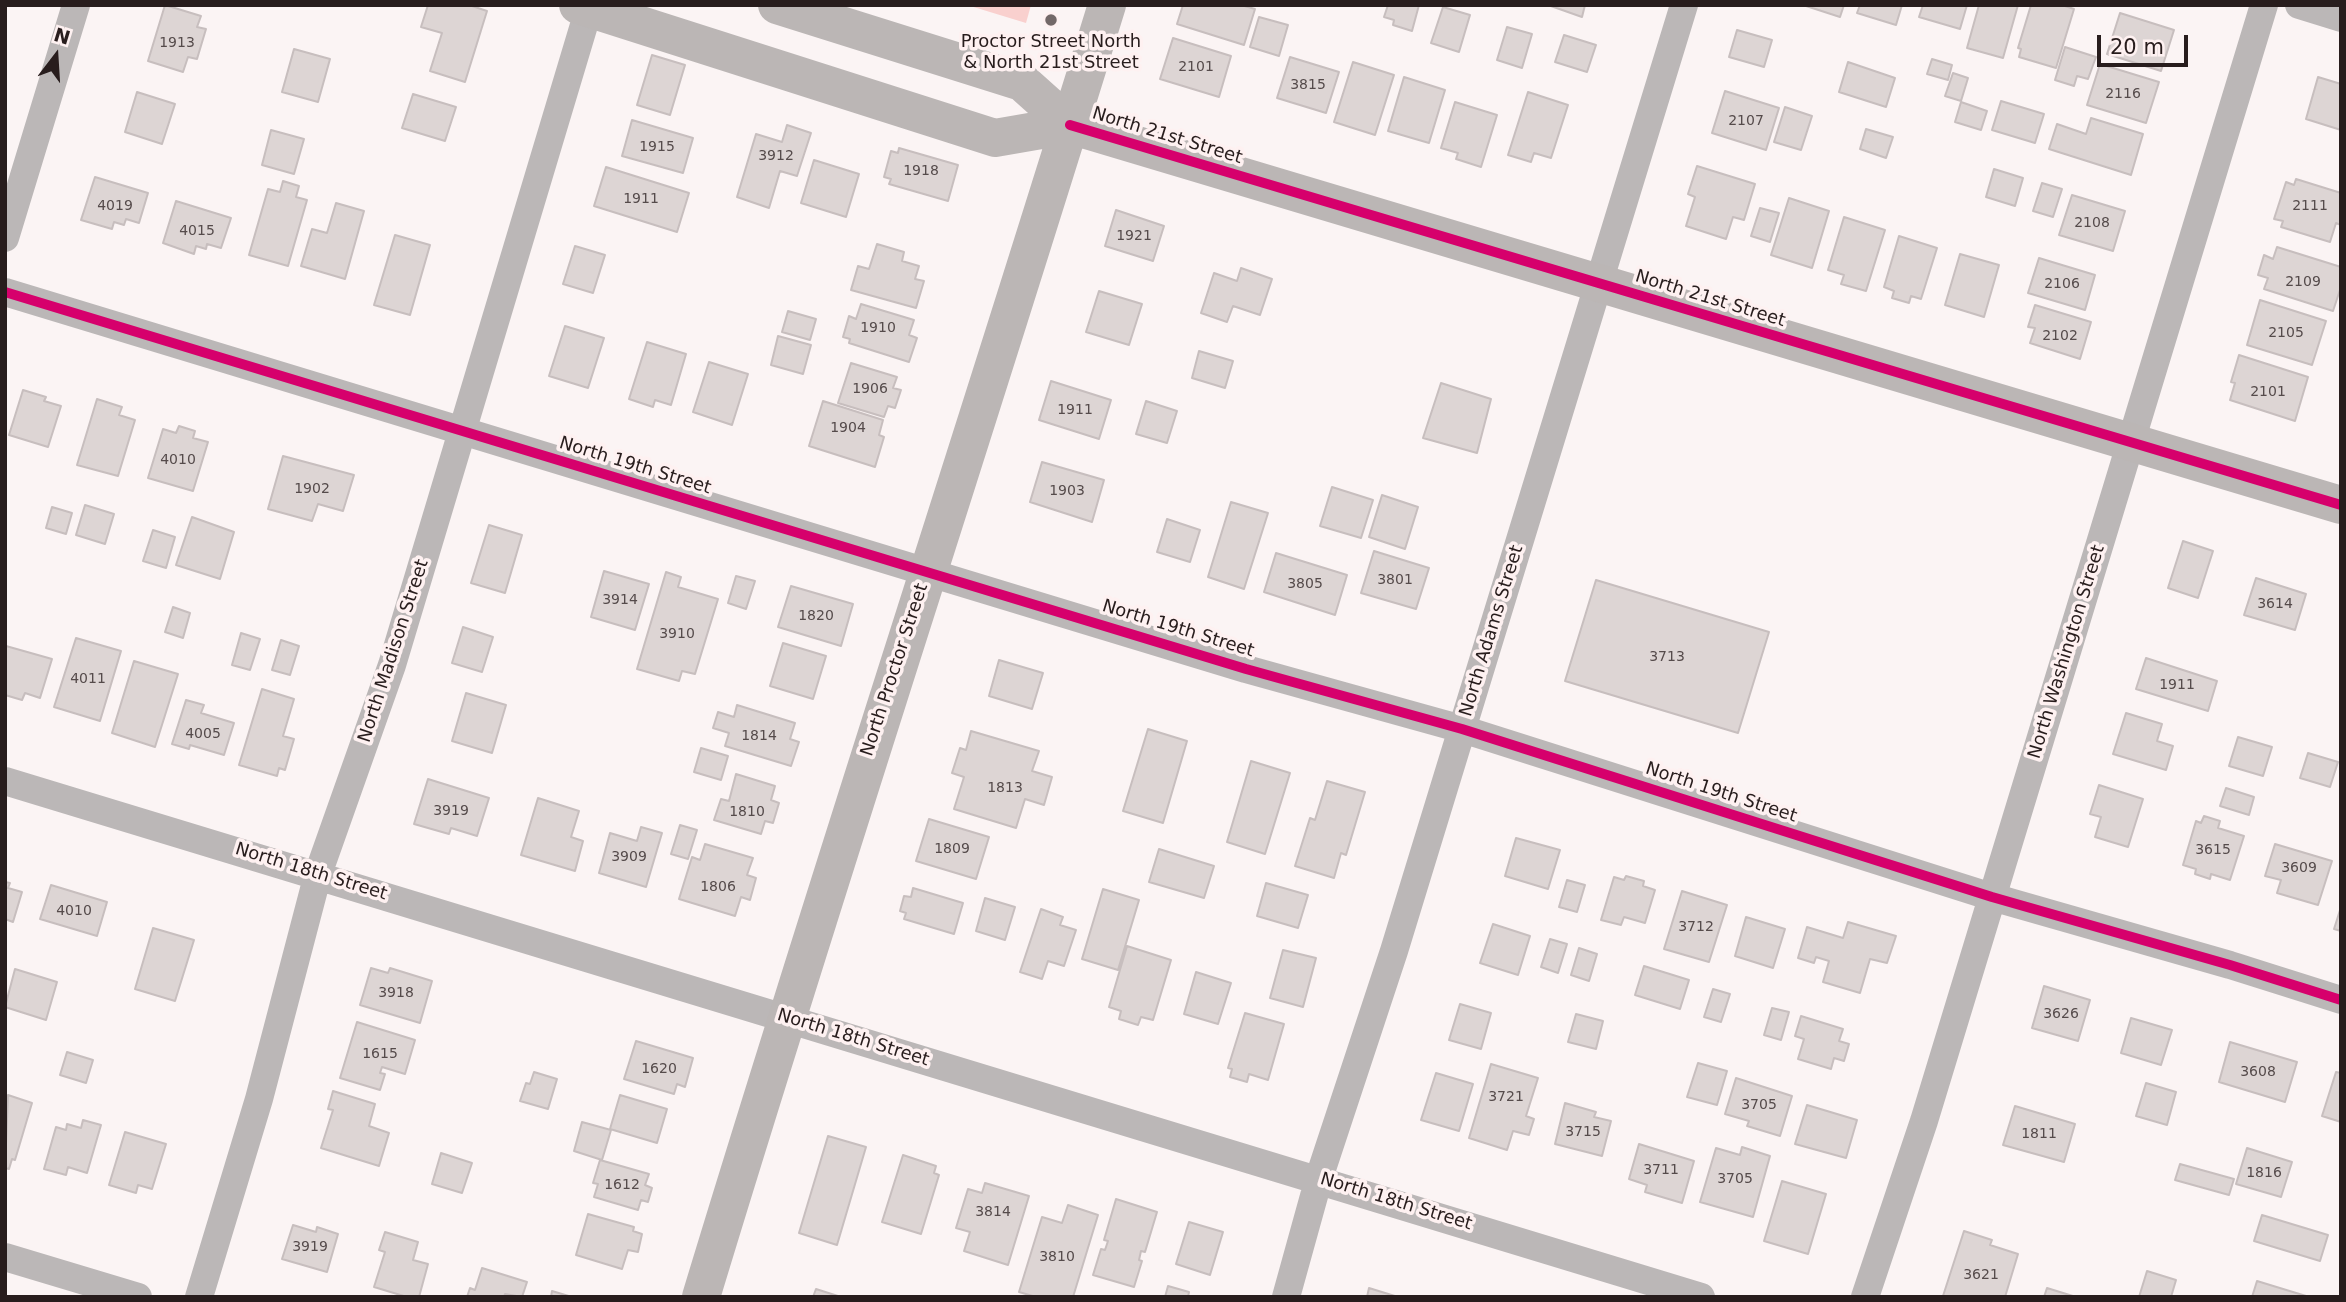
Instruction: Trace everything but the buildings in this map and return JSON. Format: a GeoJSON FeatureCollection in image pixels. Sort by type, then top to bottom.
{"type":"FeatureCollection","features":[{"type":"Feature","properties":{"kind":"main road","name":"North 21st Street"},"geometry":{"type":"LineString","coordinates":[[777,5],[1023,82],[1070,125],[2341,505]]}},
{"type":"Feature","properties":{"kind":"main road","name":"North Proctor Street"},"geometry":{"type":"LineString","coordinates":[[701,1297],[926,571],[1003,342],[1107,5]]}},
{"type":"Feature","properties":{"kind":"main road","name":"North 21st Street"},"geometry":{"type":"LineString","coordinates":[[586,6],[995,138],[1070,125]]}},
{"type":"Feature","properties":{"kind":"street"},"geometry":{"type":"LineString","coordinates":[[5,238],[76,5]]}},
{"type":"Feature","properties":{"kind":"street","name":"North Adams Street"},"geometry":{"type":"LineString","coordinates":[[1286,1297],[1319,1178],[1394,951],[1684,5]]}},
{"type":"Feature","properties":{"kind":"street","name":"North Washington Street"},"geometry":{"type":"LineString","coordinates":[[1865,1297],[1924,1121],[2264,5]]}},
{"type":"Feature","properties":{"kind":"street"},"geometry":{"type":"LineString","coordinates":[[2299,5],[2341,18]]}},
{"type":"Feature","properties":{"kind":"street","name":"North Madison Street"},"geometry":{"type":"LineString","coordinates":[[199,1297],[259,1099],[318,874],[392,664],[586,6]]}},
{"type":"Feature","properties":{"kind":"street","name":"North 19th Street"},"geometry":{"type":"LineString","coordinates":[[5,292],[462,433],[1247,669],[1462,729],[1992,897],[2230,965],[2341,1000]]}},
{"type":"Feature","properties":{"kind":"street","name":"North 18th Street"},"geometry":{"type":"LineString","coordinates":[[5,781],[1319,1178],[1700,1297]]}},
{"type":"Feature","properties":{"kind":"street"},"geometry":{"type":"LineString","coordinates":[[5,1257],[138,1297]]}},
{"type":"Feature","properties":{"kind":"shaded area"},"geometry":{"type":"Polygon","coordinates":[[[967,5],[1031,5],[1026,23],[967,5]]]}},
{"type":"Feature","properties":{"kind":"cycle path"},"geometry":{"type":"LineString","coordinates":[[1070,125],[2341,505]]}},
{"type":"Feature","properties":{"kind":"cycle path"},"geometry":{"type":"LineString","coordinates":[[5,292],[1246,669],[1462,729],[1992,897],[2230,965],[2341,1000]]}},
{"type":"Feature","properties":{"kind":"place","name":"Proctor Street North & North 21st Street"},"geometry":{"type":"Point","coordinates":[1051,20]}}]}
